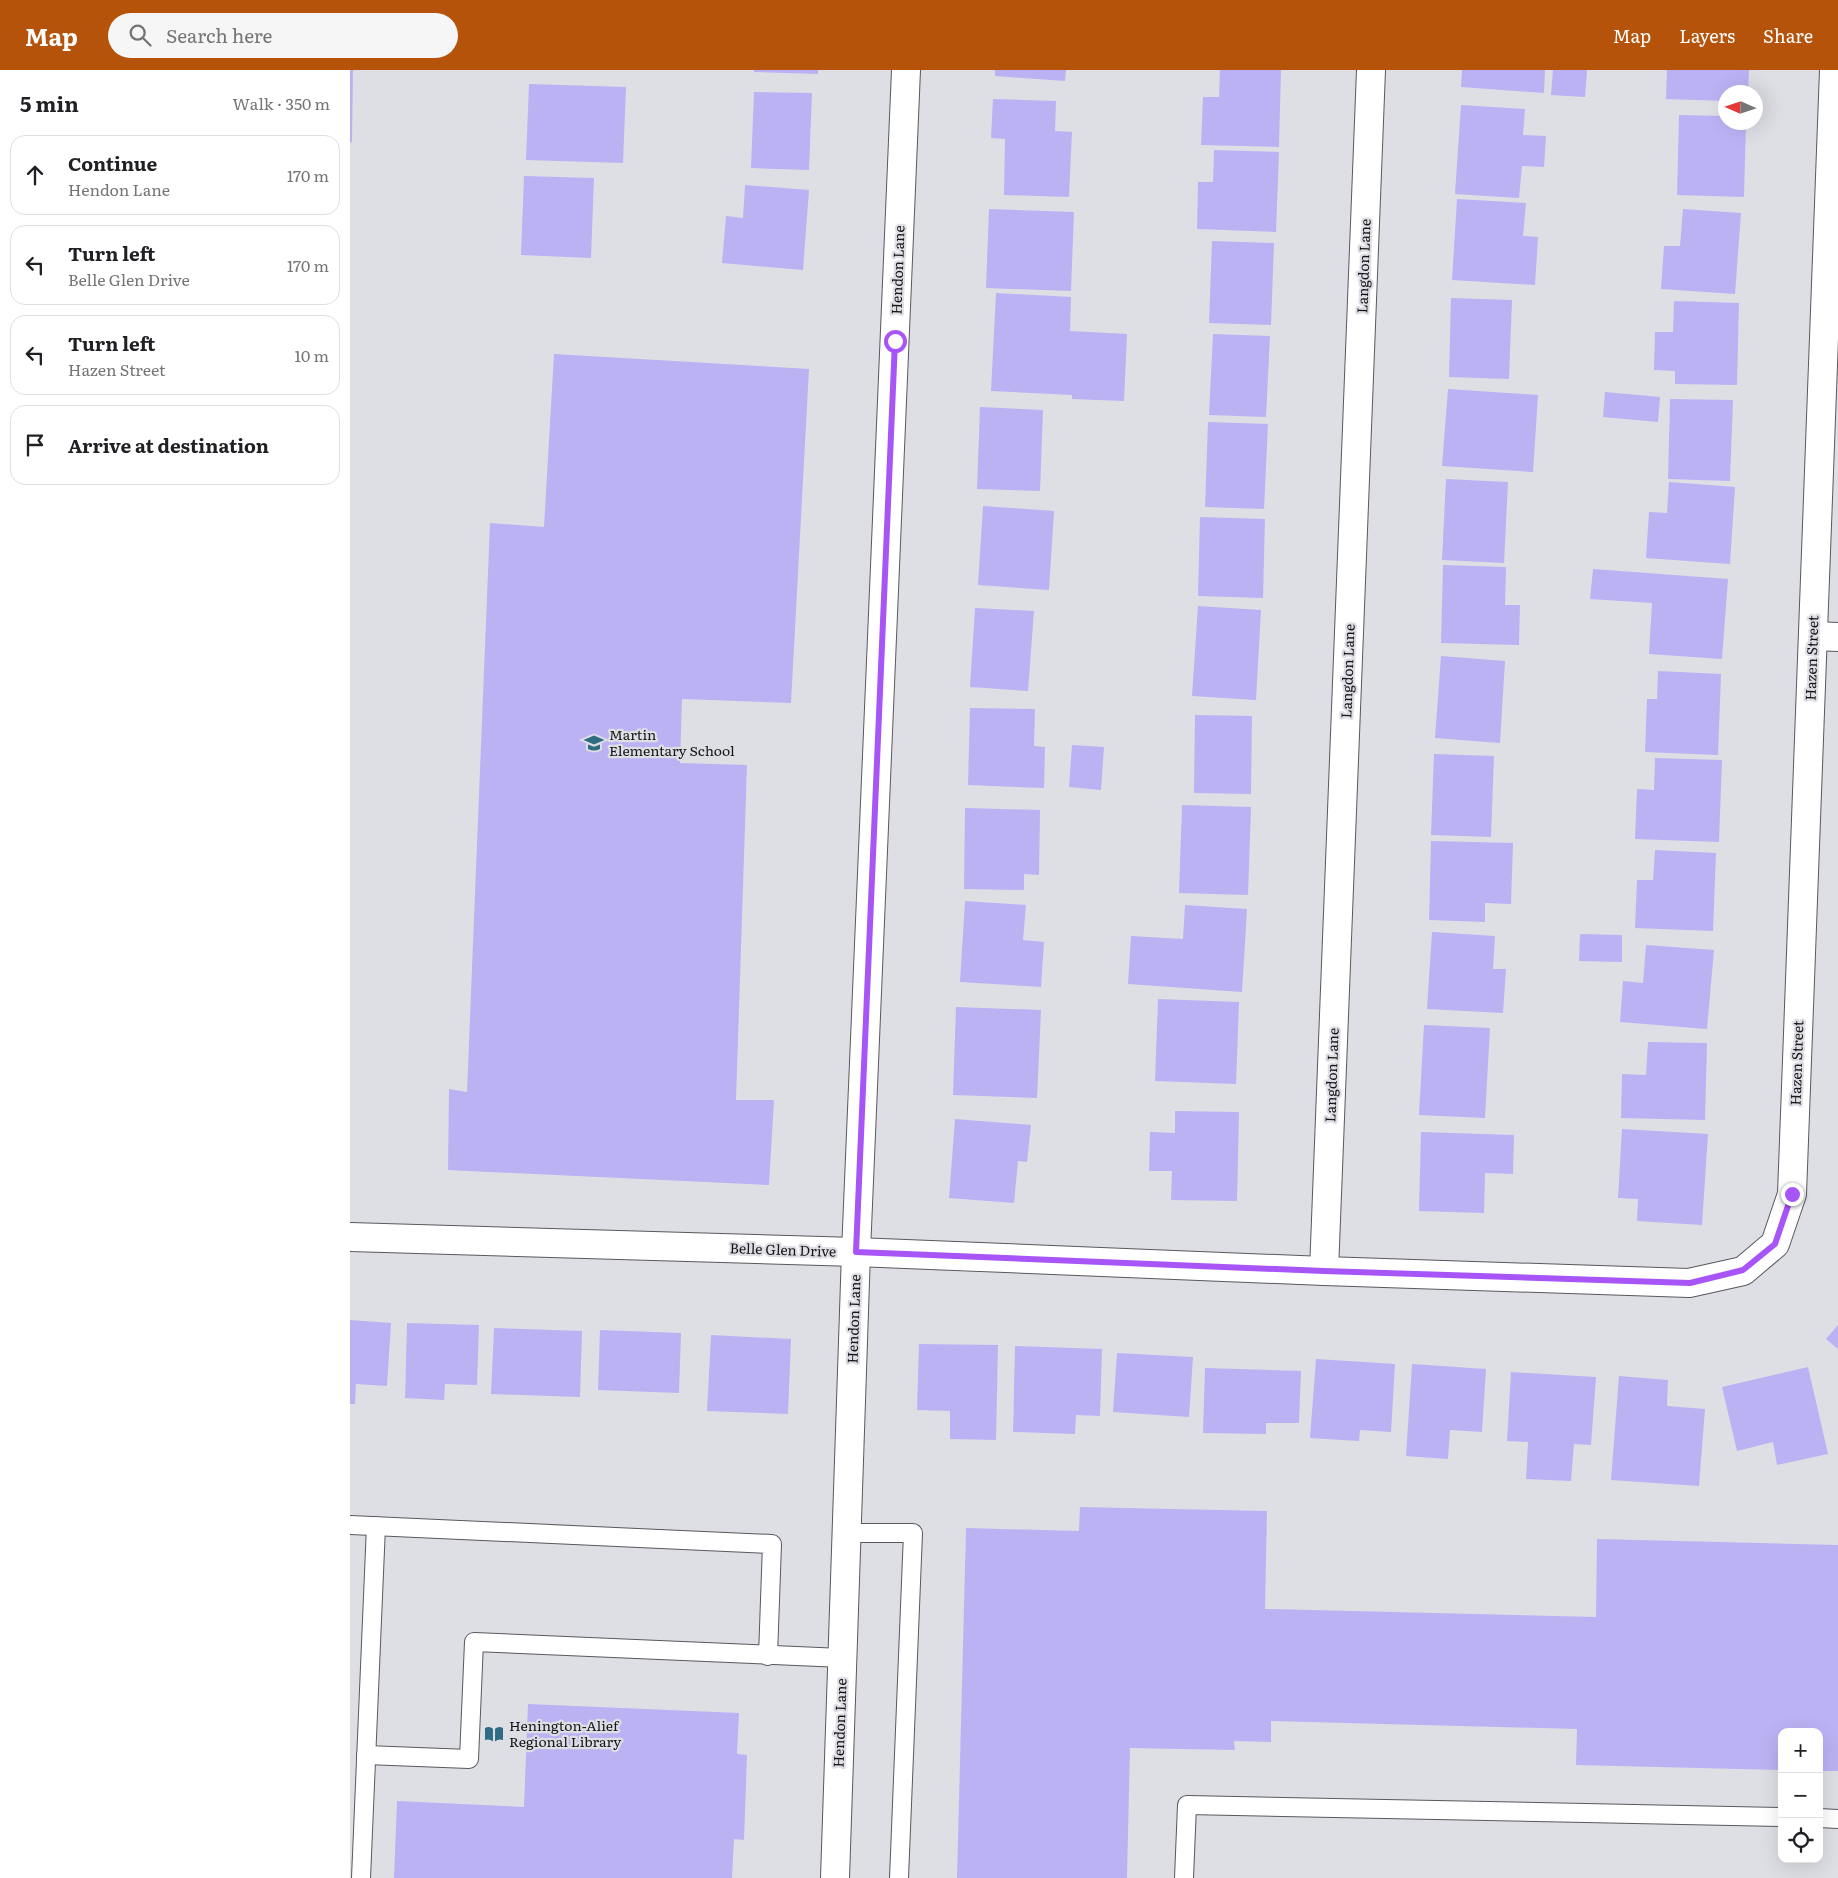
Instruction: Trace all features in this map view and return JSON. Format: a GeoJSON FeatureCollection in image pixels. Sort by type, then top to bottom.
{"type":"FeatureCollection","features":[{"type":"Feature","properties":{"kind":"street","name":"Hendon Lane"},"geometry":{"type":"LineString","coordinates":[[834,1878],[856,1252],[906,70]]}},
{"type":"Feature","properties":{"kind":"street","name":"Langdon Lane"},"geometry":{"type":"LineString","coordinates":[[1324,1271],[1371,70]]}},
{"type":"Feature","properties":{"kind":"street","name":"Hazen Street"},"geometry":{"type":"LineString","coordinates":[[1775,1244],[1792,1194],[1826,636],[1834,70]]}},
{"type":"Feature","properties":{"kind":"street","name":"Belle Glen Drive"},"geometry":{"type":"LineString","coordinates":[[350,1237],[856,1252],[1324,1271],[1690,1283],[1743,1270],[1775,1244]]}},
{"type":"Feature","properties":{"kind":"lane"},"geometry":{"type":"LineString","coordinates":[[350,1525],[772,1544],[768,1656]]}},
{"type":"Feature","properties":{"kind":"lane"},"geometry":{"type":"LineString","coordinates":[[361,1878],[376,1526]]}},
{"type":"Feature","properties":{"kind":"lane"},"geometry":{"type":"LineString","coordinates":[[846,1533],[913,1533],[899,1878]]}},
{"type":"Feature","properties":{"kind":"lane"},"geometry":{"type":"LineString","coordinates":[[366,1755],[469,1759],[474,1642],[842,1658]]}},
{"type":"Feature","properties":{"kind":"lane"},"geometry":{"type":"LineString","coordinates":[[1184,1878],[1187,1805],[1778,1818]]}},
{"type":"Feature","properties":{"kind":"lane"},"geometry":{"type":"LineString","coordinates":[[1823,1818],[1838,1819]]}},
{"type":"Feature","properties":{"kind":"building"},"geometry":{"type":"Polygon","coordinates":[[[350,70],[353,70],[352,143],[350,142],[350,70]]]}},
{"type":"Feature","properties":{"kind":"building"},"geometry":{"type":"Polygon","coordinates":[[[754,70],[818,70],[818,74],[754,72],[754,70]]]}},
{"type":"Feature","properties":{"kind":"building"},"geometry":{"type":"Polygon","coordinates":[[[995,70],[1066,70],[1065,81],[995,76],[995,70]]]}},
{"type":"Feature","properties":{"kind":"building"},"geometry":{"type":"Polygon","coordinates":[[[1220,70],[1281,70],[1279,147],[1201,145],[1203,97],[1219,97],[1220,70]]]}},
{"type":"Feature","properties":{"kind":"building"},"geometry":{"type":"Polygon","coordinates":[[[1462,70],[1545,70],[1544,93],[1461,87],[1462,70]]]}},
{"type":"Feature","properties":{"kind":"building"},"geometry":{"type":"Polygon","coordinates":[[[1553,70],[1587,70],[1585,97],[1551,95],[1553,70]]]}},
{"type":"Feature","properties":{"kind":"building"},"geometry":{"type":"Polygon","coordinates":[[[1667,70],[1749,70],[1748,85],[1718,85],[1718,101],[1666,99],[1667,70]]]}},
{"type":"Feature","properties":{"kind":"building"},"geometry":{"type":"Polygon","coordinates":[[[529,84],[626,87],[623,163],[526,160],[529,84]]]}},
{"type":"Feature","properties":{"kind":"building"},"geometry":{"type":"Polygon","coordinates":[[[754,92],[812,93],[809,170],[751,168],[754,92]]]}},
{"type":"Feature","properties":{"kind":"building"},"geometry":{"type":"Polygon","coordinates":[[[993,99],[1056,101],[1055,131],[1072,132],[1069,197],[1004,195],[1005,139],[991,138],[993,99]]]}},
{"type":"Feature","properties":{"kind":"building"},"geometry":{"type":"Polygon","coordinates":[[[1461,105],[1525,109],[1523,135],[1546,136],[1544,167],[1522,166],[1519,198],[1455,194],[1461,105]]]}},
{"type":"Feature","properties":{"kind":"building"},"geometry":{"type":"Polygon","coordinates":[[[1679,115],[1718,116],[1718,130],[1746,130],[1744,197],[1677,195],[1679,115]]]}},
{"type":"Feature","properties":{"kind":"building"},"geometry":{"type":"Polygon","coordinates":[[[1214,150],[1279,152],[1276,232],[1197,229],[1198,182],[1213,182],[1214,150]]]}},
{"type":"Feature","properties":{"kind":"building"},"geometry":{"type":"Polygon","coordinates":[[[524,176],[594,178],[591,258],[521,255],[524,176]]]}},
{"type":"Feature","properties":{"kind":"building"},"geometry":{"type":"Polygon","coordinates":[[[745,185],[809,190],[803,270],[722,263],[726,216],[743,218],[745,185]]]}},
{"type":"Feature","properties":{"kind":"building"},"geometry":{"type":"Polygon","coordinates":[[[1457,199],[1526,203],[1523,236],[1538,237],[1535,285],[1452,280],[1457,199]]]}},
{"type":"Feature","properties":{"kind":"building"},"geometry":{"type":"Polygon","coordinates":[[[989,209],[1074,212],[1071,291],[986,288],[989,209]]]}},
{"type":"Feature","properties":{"kind":"building"},"geometry":{"type":"Polygon","coordinates":[[[1683,209],[1741,213],[1735,294],[1661,289],[1664,246],[1680,246],[1683,209]]]}},
{"type":"Feature","properties":{"kind":"building"},"geometry":{"type":"Polygon","coordinates":[[[1212,241],[1274,243],[1271,325],[1209,323],[1212,241]]]}},
{"type":"Feature","properties":{"kind":"building"},"geometry":{"type":"Polygon","coordinates":[[[996,293],[1071,297],[1070,331],[1127,334],[1124,401],[1072,399],[1072,395],[991,391],[996,293]]]}},
{"type":"Feature","properties":{"kind":"building"},"geometry":{"type":"Polygon","coordinates":[[[1451,298],[1512,300],[1509,379],[1449,377],[1451,298]]]}},
{"type":"Feature","properties":{"kind":"building"},"geometry":{"type":"Polygon","coordinates":[[[1674,301],[1739,303],[1737,385],[1675,384],[1675,371],[1654,370],[1655,332],[1673,332],[1674,301]]]}},
{"type":"Feature","properties":{"kind":"building"},"geometry":{"type":"Polygon","coordinates":[[[1213,334],[1270,336],[1266,417],[1209,415],[1213,334]]]}},
{"type":"Feature","properties":{"kind":"building"},"geometry":{"type":"Polygon","coordinates":[[[554,354],[809,369],[791,703],[682,699],[680,763],[747,765],[736,1100],[774,1100],[769,1185],[448,1170],[449,1089],[467,1092],[490,523],[544,527],[554,354]]]}},
{"type":"Feature","properties":{"kind":"building"},"geometry":{"type":"Polygon","coordinates":[[[1448,389],[1538,395],[1533,472],[1442,466],[1448,389]]]}},
{"type":"Feature","properties":{"kind":"building"},"geometry":{"type":"Polygon","coordinates":[[[1605,392],[1660,397],[1658,422],[1603,417],[1605,392]]]}},
{"type":"Feature","properties":{"kind":"building"},"geometry":{"type":"Polygon","coordinates":[[[1670,399],[1733,400],[1730,481],[1668,479],[1670,399]]]}},
{"type":"Feature","properties":{"kind":"building"},"geometry":{"type":"Polygon","coordinates":[[[980,407],[1043,410],[1040,491],[977,489],[980,407]]]}},
{"type":"Feature","properties":{"kind":"building"},"geometry":{"type":"Polygon","coordinates":[[[1208,422],[1268,424],[1264,509],[1205,507],[1208,422]]]}},
{"type":"Feature","properties":{"kind":"building"},"geometry":{"type":"Polygon","coordinates":[[[1446,479],[1508,482],[1504,563],[1442,560],[1446,479]]]}},
{"type":"Feature","properties":{"kind":"building"},"geometry":{"type":"Polygon","coordinates":[[[1669,482],[1735,487],[1730,564],[1646,558],[1649,512],[1667,513],[1669,482]]]}},
{"type":"Feature","properties":{"kind":"building"},"geometry":{"type":"Polygon","coordinates":[[[983,506],[1054,511],[1049,590],[978,585],[983,506]]]}},
{"type":"Feature","properties":{"kind":"building"},"geometry":{"type":"Polygon","coordinates":[[[1200,517],[1265,519],[1263,598],[1198,596],[1200,517]]]}},
{"type":"Feature","properties":{"kind":"building"},"geometry":{"type":"Polygon","coordinates":[[[1443,565],[1506,567],[1505,605],[1520,605],[1519,645],[1441,643],[1443,565]]]}},
{"type":"Feature","properties":{"kind":"building"},"geometry":{"type":"Polygon","coordinates":[[[1593,569],[1728,579],[1722,659],[1649,654],[1652,603],[1590,599],[1593,569]]]}},
{"type":"Feature","properties":{"kind":"building"},"geometry":{"type":"Polygon","coordinates":[[[1198,606],[1261,610],[1256,700],[1192,696],[1198,606]]]}},
{"type":"Feature","properties":{"kind":"building"},"geometry":{"type":"Polygon","coordinates":[[[975,608],[1034,611],[1028,691],[970,687],[975,608]]]}},
{"type":"Feature","properties":{"kind":"building"},"geometry":{"type":"Polygon","coordinates":[[[1441,656],[1505,661],[1500,743],[1435,738],[1441,656]]]}},
{"type":"Feature","properties":{"kind":"building"},"geometry":{"type":"Polygon","coordinates":[[[1658,671],[1721,674],[1718,755],[1645,752],[1647,699],[1657,699],[1658,671]]]}},
{"type":"Feature","properties":{"kind":"building"},"geometry":{"type":"Polygon","coordinates":[[[970,708],[1035,709],[1034,746],[1045,747],[1044,788],[968,785],[970,708]]]}},
{"type":"Feature","properties":{"kind":"building"},"geometry":{"type":"Polygon","coordinates":[[[1195,715],[1252,716],[1251,794],[1194,793],[1195,715]]]}},
{"type":"Feature","properties":{"kind":"building"},"geometry":{"type":"Polygon","coordinates":[[[1072,745],[1104,747],[1101,790],[1069,787],[1072,745]]]}},
{"type":"Feature","properties":{"kind":"building"},"geometry":{"type":"Polygon","coordinates":[[[1434,754],[1494,756],[1491,837],[1431,835],[1434,754]]]}},
{"type":"Feature","properties":{"kind":"building"},"geometry":{"type":"Polygon","coordinates":[[[1655,758],[1722,760],[1719,842],[1635,839],[1637,789],[1654,790],[1655,758]]]}},
{"type":"Feature","properties":{"kind":"building"},"geometry":{"type":"Polygon","coordinates":[[[1182,805],[1251,807],[1248,895],[1179,893],[1182,805]]]}},
{"type":"Feature","properties":{"kind":"building"},"geometry":{"type":"Polygon","coordinates":[[[965,808],[1040,810],[1039,875],[1024,874],[1024,890],[964,889],[965,808]]]}},
{"type":"Feature","properties":{"kind":"building"},"geometry":{"type":"Polygon","coordinates":[[[1431,841],[1513,843],[1511,904],[1485,903],[1485,922],[1429,920],[1431,841]]]}},
{"type":"Feature","properties":{"kind":"building"},"geometry":{"type":"Polygon","coordinates":[[[1655,850],[1716,853],[1713,931],[1635,928],[1637,880],[1653,880],[1655,850]]]}},
{"type":"Feature","properties":{"kind":"building"},"geometry":{"type":"Polygon","coordinates":[[[965,901],[1026,905],[1023,940],[1044,942],[1041,987],[960,982],[965,901]]]}},
{"type":"Feature","properties":{"kind":"building"},"geometry":{"type":"Polygon","coordinates":[[[1185,905],[1247,909],[1242,992],[1128,984],[1131,936],[1183,939],[1185,905]]]}},
{"type":"Feature","properties":{"kind":"building"},"geometry":{"type":"Polygon","coordinates":[[[1432,932],[1495,936],[1493,969],[1506,969],[1503,1013],[1427,1009],[1432,932]]]}},
{"type":"Feature","properties":{"kind":"building"},"geometry":{"type":"Polygon","coordinates":[[[1580,934],[1622,935],[1622,962],[1579,961],[1580,934]]]}},
{"type":"Feature","properties":{"kind":"building"},"geometry":{"type":"Polygon","coordinates":[[[1646,945],[1714,950],[1707,1029],[1620,1022],[1623,981],[1643,983],[1646,945]]]}},
{"type":"Feature","properties":{"kind":"building"},"geometry":{"type":"Polygon","coordinates":[[[1158,999],[1239,1002],[1236,1084],[1155,1081],[1158,999]]]}},
{"type":"Feature","properties":{"kind":"building"},"geometry":{"type":"Polygon","coordinates":[[[956,1007],[1041,1010],[1037,1098],[953,1095],[956,1007]]]}},
{"type":"Feature","properties":{"kind":"building"},"geometry":{"type":"Polygon","coordinates":[[[1424,1025],[1490,1028],[1485,1118],[1419,1115],[1424,1025]]]}},
{"type":"Feature","properties":{"kind":"building"},"geometry":{"type":"Polygon","coordinates":[[[1648,1042],[1707,1043],[1705,1120],[1621,1118],[1622,1074],[1646,1075],[1648,1042]]]}},
{"type":"Feature","properties":{"kind":"building"},"geometry":{"type":"Polygon","coordinates":[[[1175,1111],[1239,1112],[1237,1201],[1171,1200],[1172,1171],[1149,1171],[1150,1132],[1175,1133],[1175,1111]]]}},
{"type":"Feature","properties":{"kind":"building"},"geometry":{"type":"Polygon","coordinates":[[[955,1119],[1031,1125],[1027,1162],[1018,1161],[1014,1203],[949,1198],[955,1119]]]}},
{"type":"Feature","properties":{"kind":"building"},"geometry":{"type":"Polygon","coordinates":[[[1622,1129],[1708,1134],[1702,1225],[1637,1221],[1638,1199],[1618,1198],[1622,1129]]]}},
{"type":"Feature","properties":{"kind":"building"},"geometry":{"type":"Polygon","coordinates":[[[1421,1132],[1514,1135],[1513,1174],[1485,1173],[1484,1213],[1419,1211],[1421,1132]]]}},
{"type":"Feature","properties":{"kind":"building"},"geometry":{"type":"Polygon","coordinates":[[[350,1320],[391,1323],[387,1386],[356,1384],[355,1404],[350,1404],[350,1320]]]}},
{"type":"Feature","properties":{"kind":"building"},"geometry":{"type":"Polygon","coordinates":[[[407,1323],[479,1325],[477,1385],[445,1384],[444,1400],[405,1398],[407,1323]]]}},
{"type":"Feature","properties":{"kind":"building"},"geometry":{"type":"Polygon","coordinates":[[[1838,1325],[1838,1349],[1826,1339],[1838,1325]]]}},
{"type":"Feature","properties":{"kind":"building"},"geometry":{"type":"Polygon","coordinates":[[[494,1328],[582,1331],[580,1397],[491,1394],[494,1328]]]}},
{"type":"Feature","properties":{"kind":"building"},"geometry":{"type":"Polygon","coordinates":[[[600,1330],[681,1333],[679,1393],[598,1390],[600,1330]]]}},
{"type":"Feature","properties":{"kind":"building"},"geometry":{"type":"Polygon","coordinates":[[[711,1335],[791,1339],[788,1414],[707,1411],[711,1335]]]}},
{"type":"Feature","properties":{"kind":"building"},"geometry":{"type":"Polygon","coordinates":[[[919,1344],[998,1345],[996,1440],[950,1439],[950,1411],[917,1410],[919,1344]]]}},
{"type":"Feature","properties":{"kind":"building"},"geometry":{"type":"Polygon","coordinates":[[[1015,1346],[1102,1349],[1100,1416],[1076,1415],[1075,1434],[1013,1432],[1015,1346]]]}},
{"type":"Feature","properties":{"kind":"building"},"geometry":{"type":"Polygon","coordinates":[[[1117,1353],[1193,1357],[1189,1417],[1113,1412],[1117,1353]]]}},
{"type":"Feature","properties":{"kind":"building"},"geometry":{"type":"Polygon","coordinates":[[[1316,1359],[1395,1364],[1391,1432],[1360,1430],[1359,1441],[1310,1438],[1316,1359]]]}},
{"type":"Feature","properties":{"kind":"building"},"geometry":{"type":"Polygon","coordinates":[[[1412,1364],[1486,1369],[1482,1432],[1450,1430],[1448,1459],[1406,1456],[1412,1364]]]}},
{"type":"Feature","properties":{"kind":"building"},"geometry":{"type":"Polygon","coordinates":[[[1808,1367],[1828,1454],[1777,1465],[1773,1442],[1737,1451],[1722,1387],[1808,1367]]]}},
{"type":"Feature","properties":{"kind":"building"},"geometry":{"type":"Polygon","coordinates":[[[1205,1368],[1301,1371],[1299,1423],[1266,1423],[1266,1434],[1203,1433],[1205,1368]]]}},
{"type":"Feature","properties":{"kind":"building"},"geometry":{"type":"Polygon","coordinates":[[[1511,1372],[1596,1377],[1591,1445],[1574,1444],[1571,1481],[1526,1479],[1528,1442],[1507,1441],[1511,1372]]]}},
{"type":"Feature","properties":{"kind":"building"},"geometry":{"type":"Polygon","coordinates":[[[1619,1376],[1668,1380],[1667,1406],[1705,1409],[1699,1486],[1611,1480],[1619,1376]]]}},
{"type":"Feature","properties":{"kind":"building"},"geometry":{"type":"Polygon","coordinates":[[[1080,1507],[1267,1511],[1265,1609],[1596,1617],[1597,1539],[1838,1545],[1838,1771],[1823,1771],[1823,1728],[1778,1728],[1778,1770],[1576,1765],[1577,1729],[1271,1721],[1271,1742],[1234,1741],[1235,1750],[1130,1748],[1127,1878],[957,1878],[966,1528],[1079,1531],[1080,1507]]]}},
{"type":"Feature","properties":{"kind":"building"},"geometry":{"type":"Polygon","coordinates":[[[528,1704],[739,1713],[737,1754],[747,1755],[744,1840],[734,1839],[732,1878],[394,1878],[397,1801],[524,1807],[528,1704]]]}},
{"type":"Feature","properties":{"kind":"place","name":"Martin Elementary School"},"geometry":{"type":"Point","coordinates":[594,743]}},
{"type":"Feature","properties":{"kind":"place","name":"Henington-Alief Regional Library"},"geometry":{"type":"Point","coordinates":[494,1734]}},
{"type":"Feature","properties":{"kind":"route"},"geometry":{"type":"LineString","coordinates":[[895,341],[856,1252],[1324,1271],[1690,1283],[1743,1270],[1775,1244],[1792,1194]]}}]}
